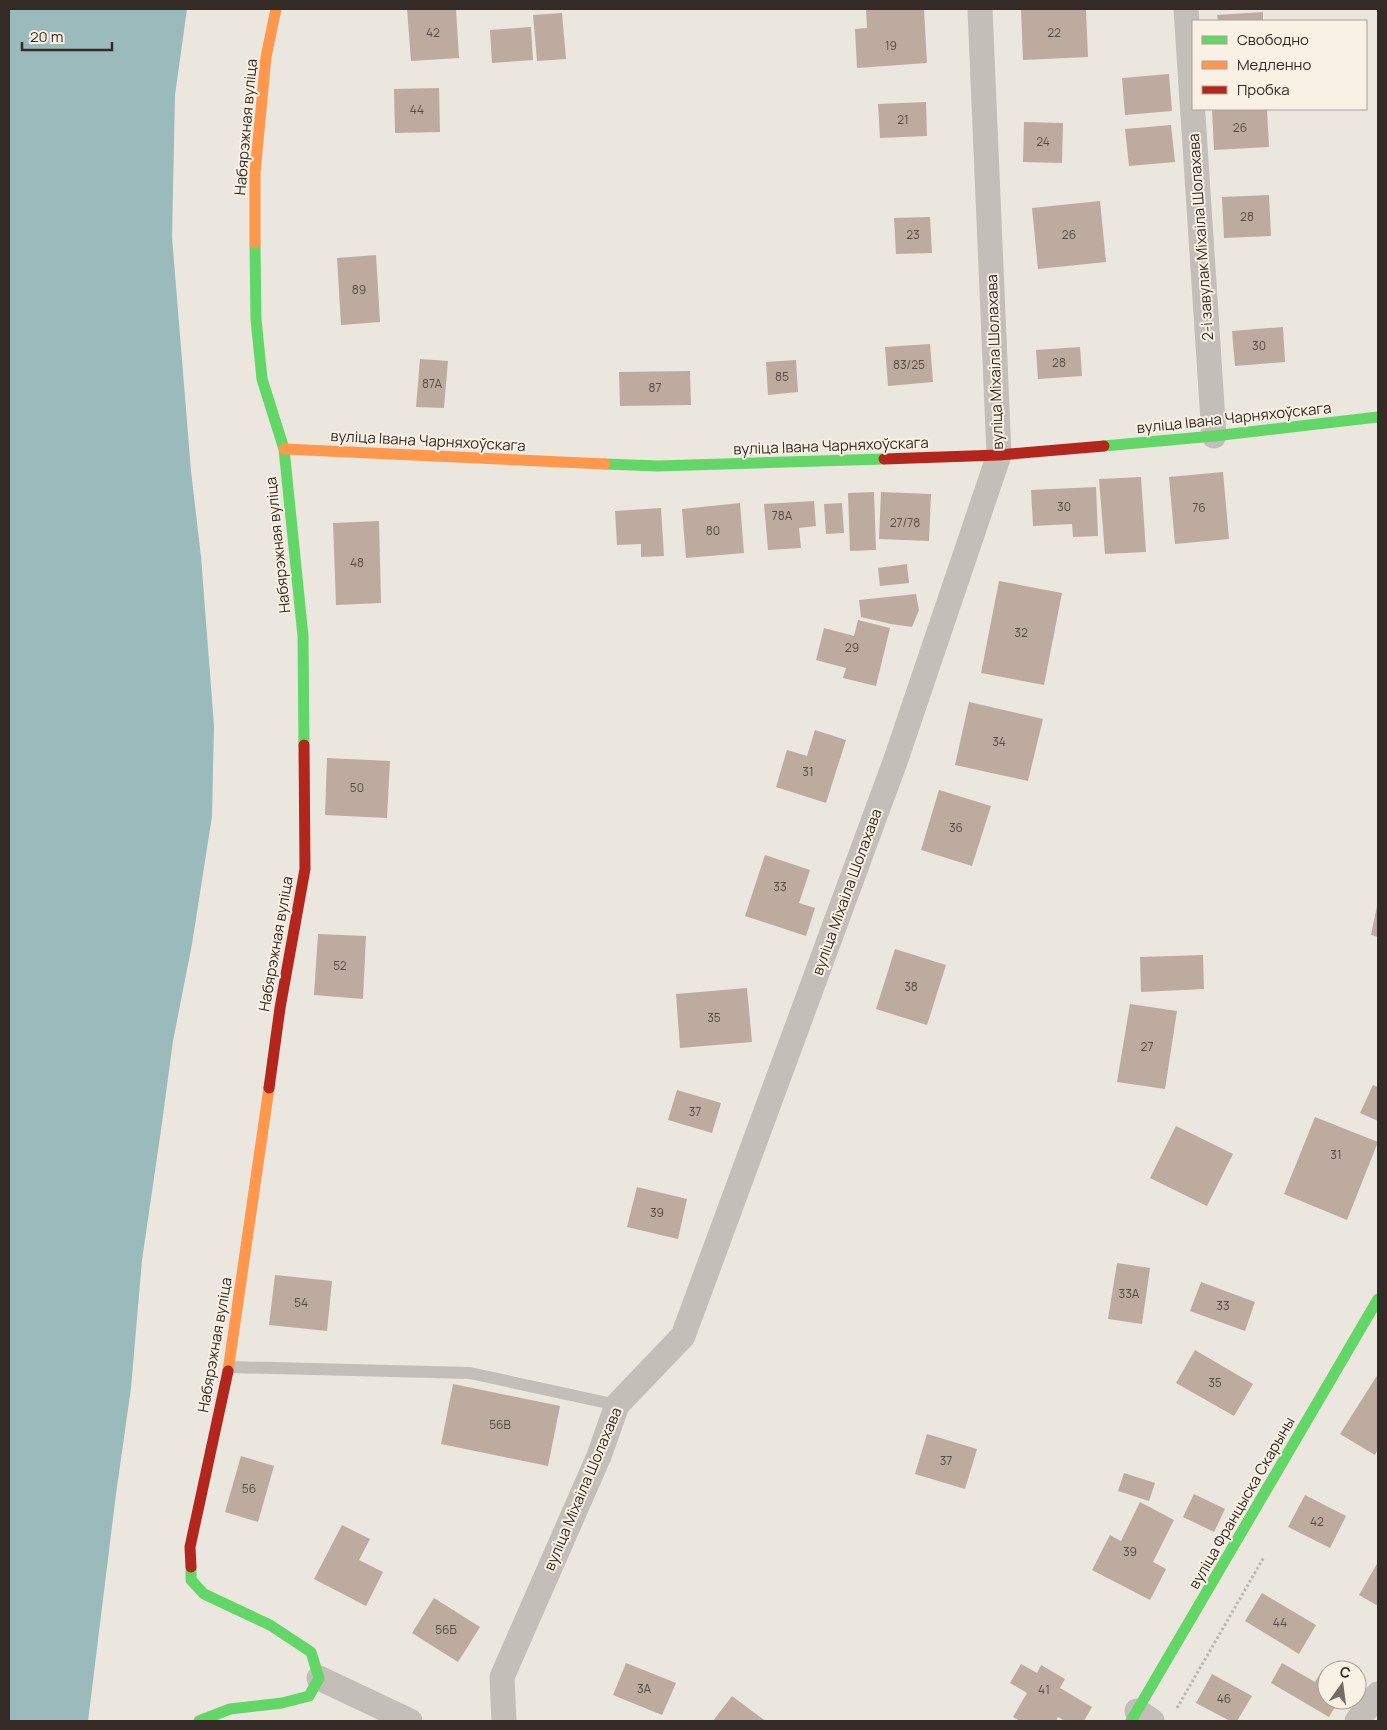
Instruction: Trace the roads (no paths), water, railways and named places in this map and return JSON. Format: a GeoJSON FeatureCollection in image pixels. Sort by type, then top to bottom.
{"type":"FeatureCollection","features":[{"type":"Feature","properties":{"kind":"street","name":"Набярэжная вуліца"},"geometry":{"type":"LineString","coordinates":[[276,9],[266,57],[255,173],[256,320],[262,379],[284,449],[303,636],[305,869],[280,1008],[229,1367],[190,1547],[191,1580],[204,1594],[270,1625],[311,1652],[319,1678]]}},
{"type":"Feature","properties":{"kind":"street","name":"вуліца Міхаіла Шолахава"},"geometry":{"type":"LineString","coordinates":[[504,1721],[502,1677],[599,1456],[617,1405],[683,1336],[895,762],[999,455],[980,9]]}},
{"type":"Feature","properties":{"kind":"street","name":"2-і завулак Міхаіла Шолахава"},"geometry":{"type":"LineString","coordinates":[[1186,9],[1192,100]]}},
{"type":"Feature","properties":{"kind":"street","name":"2-і завулак Міхаіла Шолахава"},"geometry":{"type":"LineString","coordinates":[[1193,110],[1214,436]]}},
{"type":"Feature","properties":{"kind":"street","name":"вуліца Івана Чарняхоўскага"},"geometry":{"type":"LineString","coordinates":[[284,449],[658,466],[999,455],[1214,436],[1378,417]]}},
{"type":"Feature","properties":{"kind":"street","name":"вуліца Францыска Скарыны"},"geometry":{"type":"LineString","coordinates":[[1140,1718],[1378,1299]]}},
{"type":"Feature","properties":{"kind":"street"},"geometry":{"type":"LineString","coordinates":[[198,1721],[230,1709],[282,1703],[309,1696],[319,1678],[410,1721]]}},
{"type":"Feature","properties":{"kind":"street"},"geometry":{"type":"LineString","coordinates":[[1357,1721],[1378,1694]]}},
{"type":"Feature","properties":{"kind":"lane"},"geometry":{"type":"LineString","coordinates":[[229,1367],[470,1373],[617,1405]]}},
{"type":"Feature","properties":{"kind":"water"},"geometry":{"type":"Polygon","coordinates":[[[9,9],[187,9],[175,95],[172,237],[191,471],[201,557],[214,726],[212,816],[192,944],[173,1041],[142,1260],[131,1388],[88,1721],[9,1721],[9,9]]]}}]}
